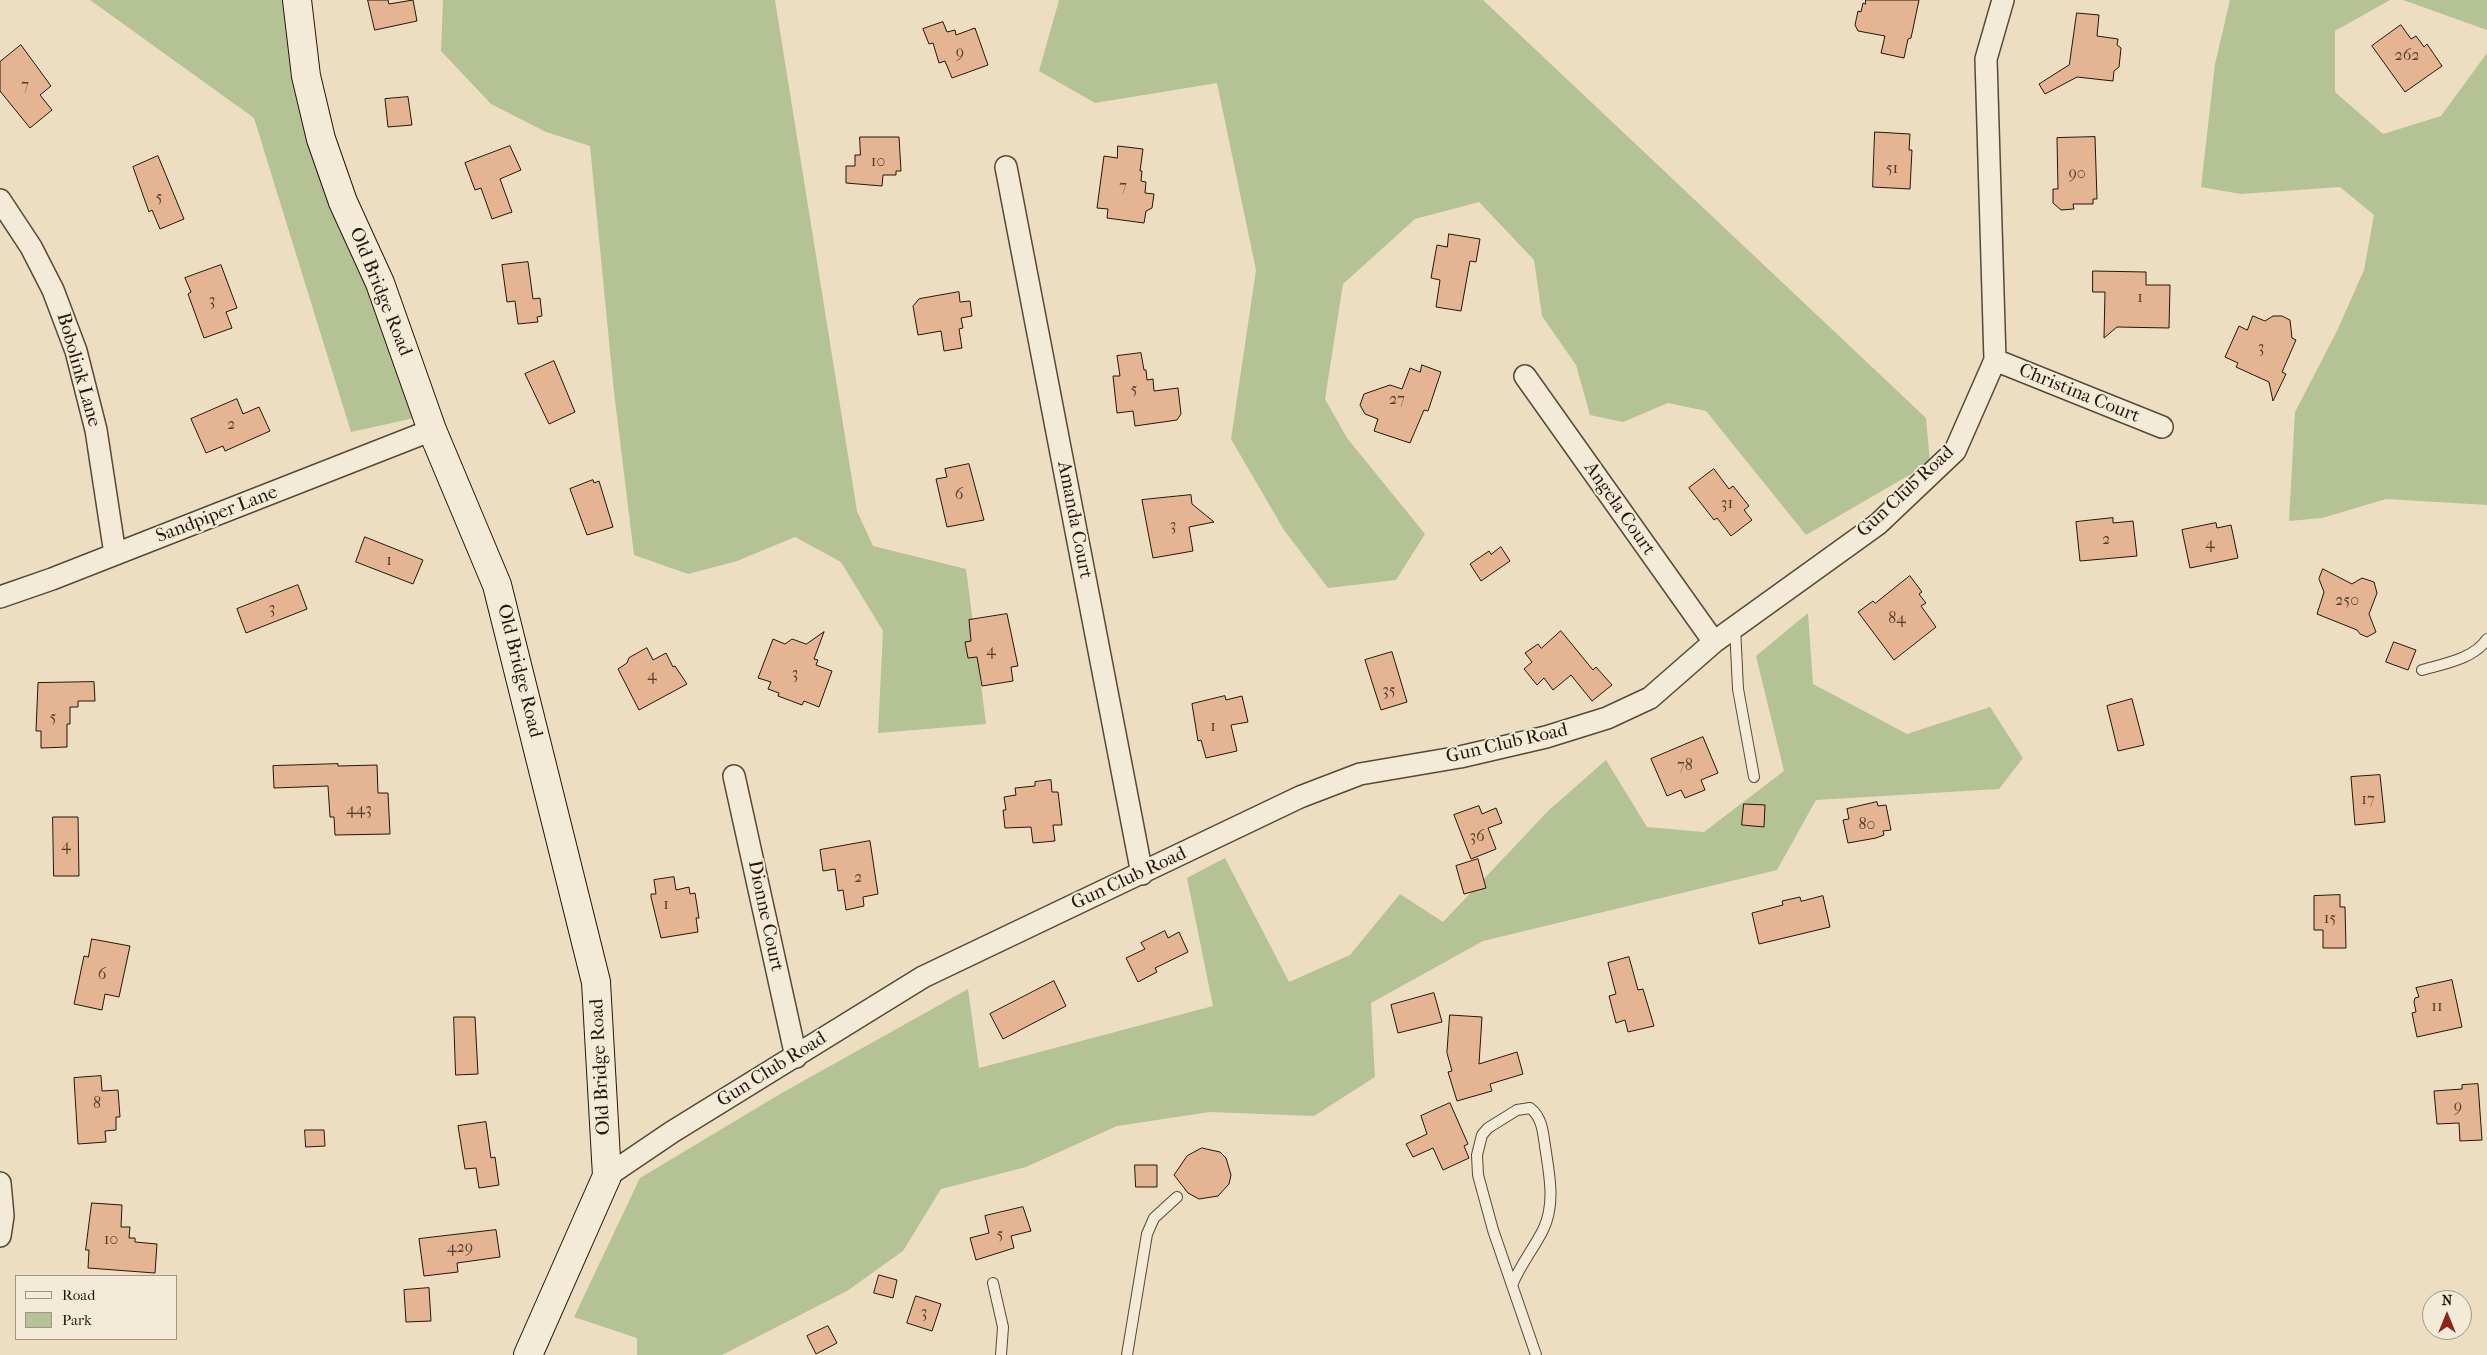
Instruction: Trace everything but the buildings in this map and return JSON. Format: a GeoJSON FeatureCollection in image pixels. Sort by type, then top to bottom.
{"type":"FeatureCollection","features":[{"type":"Feature","properties":{"kind":"street","name":"Old Bridge Road"},"geometry":{"type":"LineString","coordinates":[[298,0],[306,76],[321,139],[343,202],[380,283],[432,430],[497,585],[596,982],[607,1176],[528,1355]]}},
{"type":"Feature","properties":{"kind":"street","name":"Gun Club Road"},"geometry":{"type":"LineString","coordinates":[[607,1176],[672,1132],[923,977],[1300,797],[1360,774],[1460,757],[1546,737],[1607,718],[1650,698],[1714,642],[1878,524],[1955,451],[1995,360],[1986,59],[2003,0]]}},
{"type":"Feature","properties":{"kind":"street","name":"Amanda Court"},"geometry":{"type":"LineString","coordinates":[[1006,167],[1142,874]]}},
{"type":"Feature","properties":{"kind":"street","name":"Bobolink Lane"},"geometry":{"type":"LineString","coordinates":[[0,200],[31,248],[53,290],[76,350],[96,430],[115,554]]}},
{"type":"Feature","properties":{"kind":"street","name":"Christina Court"},"geometry":{"type":"LineString","coordinates":[[1995,360],[2162,427]]}},
{"type":"Feature","properties":{"kind":"street","name":"Angela Court"},"geometry":{"type":"LineString","coordinates":[[1525,376],[1714,642]]}},
{"type":"Feature","properties":{"kind":"street","name":"Sandpiper Lane"},"geometry":{"type":"LineString","coordinates":[[0,597],[432,430]]}},
{"type":"Feature","properties":{"kind":"street","name":"Dionne Court"},"geometry":{"type":"LineString","coordinates":[[734,776],[796,1057]]}},
{"type":"Feature","properties":{"kind":"street"},"geometry":{"type":"LineString","coordinates":[[0,1183],[3,1216],[0,1236]]}},
{"type":"Feature","properties":{"kind":"lane"},"geometry":{"type":"LineString","coordinates":[[1735,628],[1738,689],[1754,777]]}},
{"type":"Feature","properties":{"kind":"lane"},"geometry":{"type":"LineString","coordinates":[[2422,670],[2458,659],[2482,646],[2487,639]]}},
{"type":"Feature","properties":{"kind":"lane"},"geometry":{"type":"LineString","coordinates":[[1512,1283],[1521,1264],[1544,1229],[1550,1204],[1550,1178],[1540,1118],[1530,1108],[1517,1110],[1488,1128],[1482,1135],[1477,1155],[1478,1175],[1493,1230],[1536,1355]]}},
{"type":"Feature","properties":{"kind":"lane"},"geometry":{"type":"LineString","coordinates":[[1127,1355],[1147,1234],[1154,1218],[1177,1197]]}},
{"type":"Feature","properties":{"kind":"lane"},"geometry":{"type":"LineString","coordinates":[[993,1283],[1003,1327],[1001,1355]]}},
{"type":"Feature","properties":{"kind":"green space"},"geometry":{"type":"Polygon","coordinates":[[[90,0],[292,0],[419,417],[351,432],[254,118],[90,0]]]}},
{"type":"Feature","properties":{"kind":"green space"},"geometry":{"type":"Polygon","coordinates":[[[443,0],[775,0],[857,511],[873,546],[966,569],[986,724],[878,733],[883,631],[841,562],[795,537],[737,561],[688,574],[634,555],[614,392],[590,146],[546,132],[491,104],[441,51],[443,0]]]}},
{"type":"Feature","properties":{"kind":"green space"},"geometry":{"type":"Polygon","coordinates":[[[1059,0],[1483,0],[1926,418],[1930,463],[1806,535],[1706,411],[1668,403],[1623,422],[1590,415],[1576,365],[1542,316],[1534,260],[1479,202],[1415,219],[1343,284],[1325,399],[1347,438],[1425,534],[1396,580],[1328,588],[1284,530],[1231,439],[1256,270],[1217,83],[1095,103],[1039,71],[1059,0]]]}},
{"type":"Feature","properties":{"kind":"green space"},"geometry":{"type":"Polygon","coordinates":[[[2230,0],[2390,0],[2335,31],[2335,92],[2383,134],[2441,116],[2487,53],[2487,505],[2386,499],[2322,518],[2289,521],[2295,412],[2337,331],[2364,270],[2374,215],[2340,187],[2241,194],[2201,187],[2215,64],[2230,0]]]}},
{"type":"Feature","properties":{"kind":"green space"},"geometry":{"type":"Polygon","coordinates":[[[2403,0],[2487,0],[2487,30],[2403,0]]]}},
{"type":"Feature","properties":{"kind":"green space"},"geometry":{"type":"Polygon","coordinates":[[[1808,613],[1813,684],[1907,734],[1990,707],[2023,758],[1999,789],[1816,800],[1777,870],[1483,941],[1371,1003],[1375,1077],[1314,1116],[1210,1112],[1117,1126],[1026,1167],[941,1189],[903,1251],[847,1291],[722,1355],[637,1355],[637,1338],[574,1317],[640,1178],[780,1094],[968,989],[979,1068],[1213,1006],[1187,878],[1225,858],[1289,982],[1350,955],[1400,894],[1443,922],[1549,810],[1606,760],[1647,827],[1704,832],[1784,771],[1756,656],[1808,613]]]}}]}
